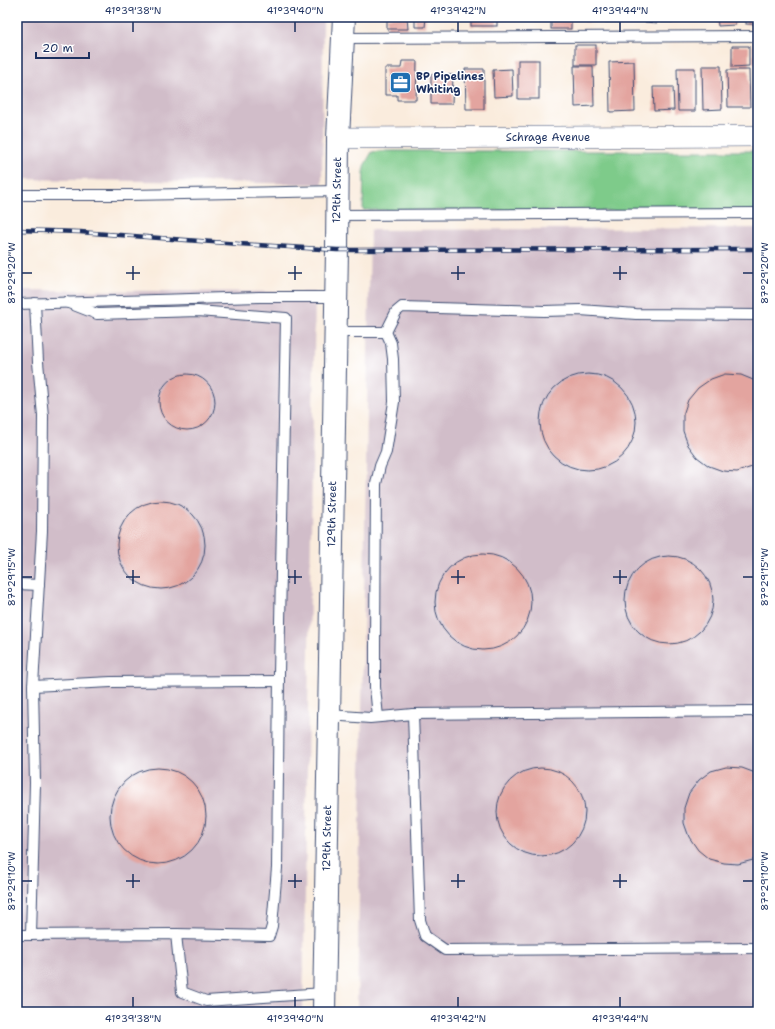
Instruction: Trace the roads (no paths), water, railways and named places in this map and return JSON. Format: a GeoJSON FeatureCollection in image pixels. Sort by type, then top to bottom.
{"type":"FeatureCollection","features":[{"type":"Feature","properties":{"kind":"main road","name":"129th Street"},"geometry":{"type":"LineString","coordinates":[[324,1002],[337,250],[336,215],[343,27]]}},
{"type":"Feature","properties":{"kind":"street","name":"Schrage Avenue"},"geometry":{"type":"LineString","coordinates":[[338,138],[758,136]]}},
{"type":"Feature","properties":{"kind":"lane"},"geometry":{"type":"LineString","coordinates":[[343,27],[758,36]]}},
{"type":"Feature","properties":{"kind":"lane"},"geometry":{"type":"LineString","coordinates":[[17,195],[154,195],[337,192]]}},
{"type":"Feature","properties":{"kind":"lane"},"geometry":{"type":"LineString","coordinates":[[336,215],[758,213]]}},
{"type":"Feature","properties":{"kind":"lane"},"geometry":{"type":"LineString","coordinates":[[17,304],[260,297],[335,297]]}},
{"type":"Feature","properties":{"kind":"lane"},"geometry":{"type":"LineString","coordinates":[[17,935],[176,934],[269,936],[272,926],[277,868],[286,318],[198,312],[97,314],[66,302]]}},
{"type":"Feature","properties":{"kind":"lane"},"geometry":{"type":"LineString","coordinates":[[31,935],[35,783],[34,686],[42,531],[43,416],[38,362],[36,303]]}},
{"type":"Feature","properties":{"kind":"lane"},"geometry":{"type":"LineString","coordinates":[[386,332],[396,312],[402,307],[544,311],[580,310],[636,314],[758,315]]}},
{"type":"Feature","properties":{"kind":"lane"},"geometry":{"type":"LineString","coordinates":[[335,332],[386,332]]}},
{"type":"Feature","properties":{"kind":"lane"},"geometry":{"type":"LineString","coordinates":[[378,717],[375,687],[374,648],[376,484],[380,466],[386,452],[394,402],[394,359],[391,343],[386,332]]}},
{"type":"Feature","properties":{"kind":"lane"},"geometry":{"type":"LineString","coordinates":[[17,584],[39,585]]}},
{"type":"Feature","properties":{"kind":"lane"},"geometry":{"type":"LineString","coordinates":[[34,686],[111,682],[279,681]]}},
{"type":"Feature","properties":{"kind":"lane"},"geometry":{"type":"LineString","coordinates":[[329,715],[378,717],[413,714],[758,711]]}},
{"type":"Feature","properties":{"kind":"lane"},"geometry":{"type":"LineString","coordinates":[[413,714],[420,920],[425,936],[445,950],[758,948]]}},
{"type":"Feature","properties":{"kind":"lane"},"geometry":{"type":"LineString","coordinates":[[176,934],[182,992],[206,1001],[324,1002]]}},
{"type":"Feature","properties":{"kind":"railway"},"geometry":{"type":"LineString","coordinates":[[17,230],[80,232],[337,250],[758,249]]}},
{"type":"Feature","properties":{"kind":"place","name":"BP Pipelines Whiting"},"geometry":{"type":"Point","coordinates":[401,82]}}]}
